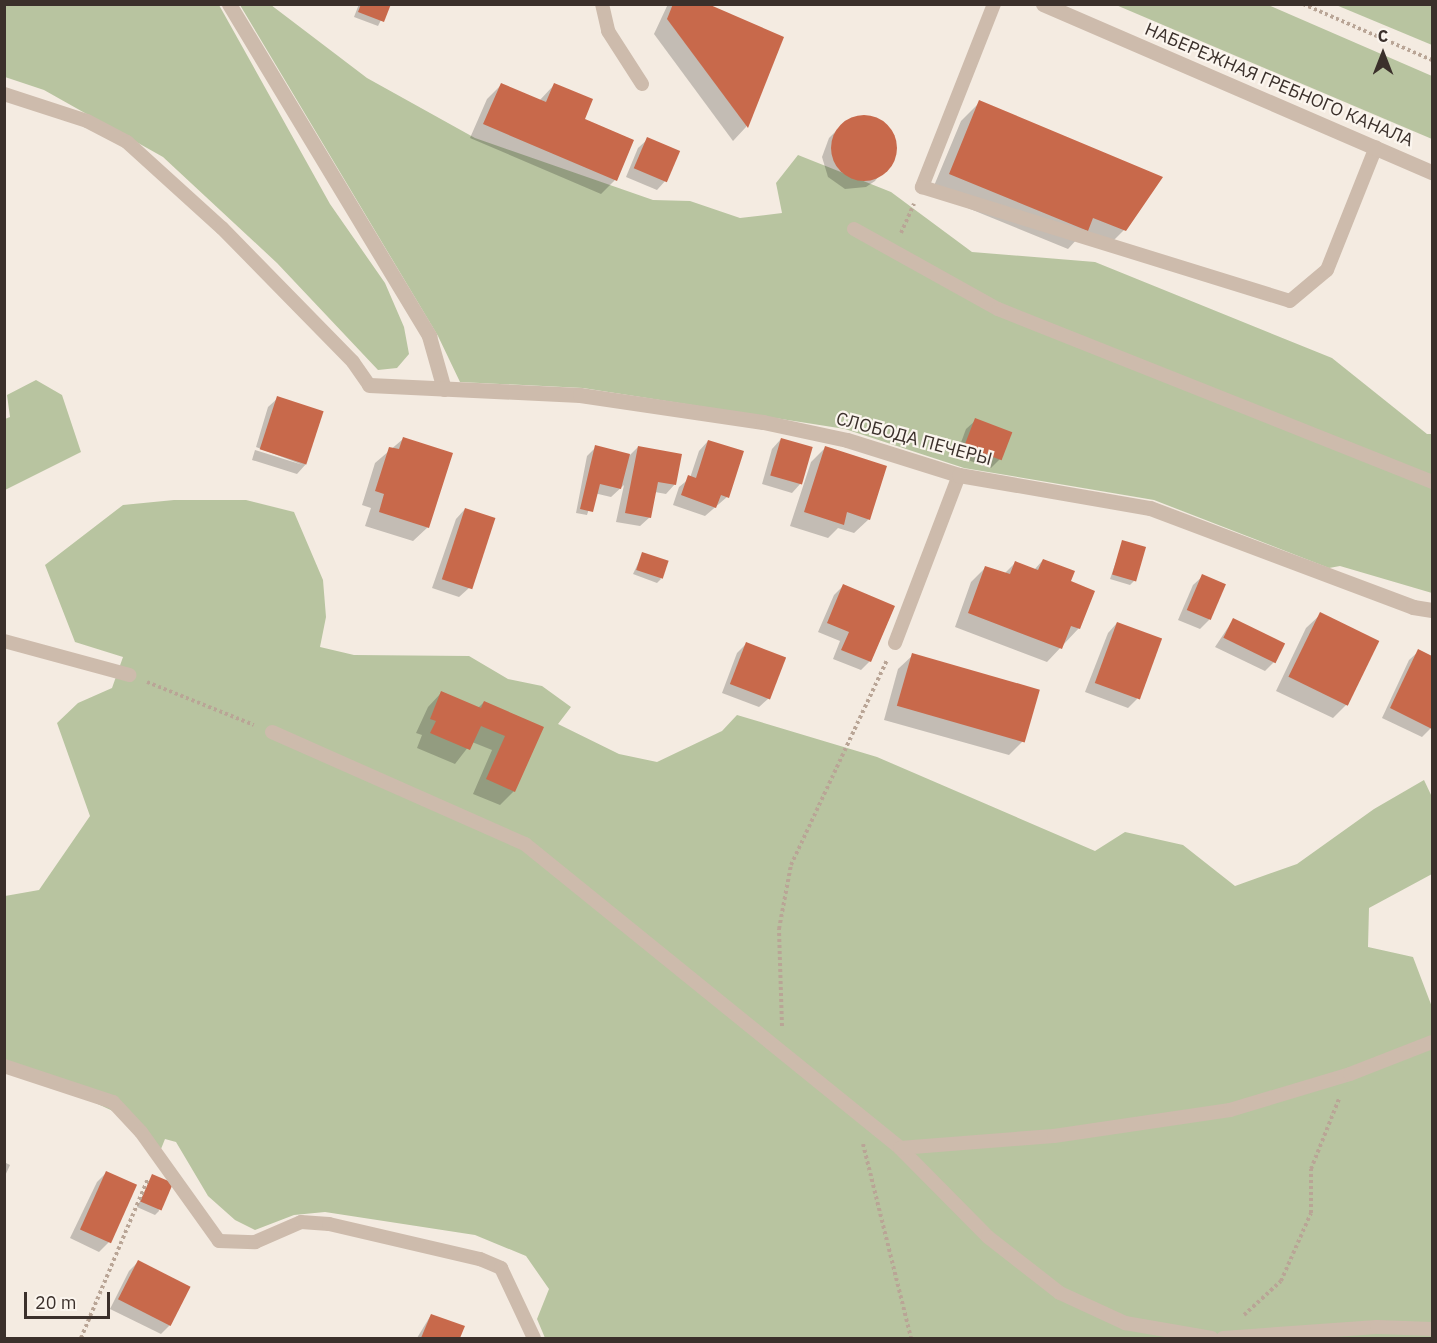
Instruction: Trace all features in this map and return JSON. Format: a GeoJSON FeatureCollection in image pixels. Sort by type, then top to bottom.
{"type":"FeatureCollection","features":[{"type":"Feature","properties":{"kind":"street"},"geometry":{"type":"LineString","coordinates":[[229,4],[429,336],[444,389]]}},
{"type":"Feature","properties":{"kind":"street","name":"НАБЕРЕЖНАЯ ГРЕБНОГО КАНАЛА"},"geometry":{"type":"LineString","coordinates":[[1043,4],[1432,172]]}},
{"type":"Feature","properties":{"kind":"street","name":"СЛОБОДА ПЕЧЕРЫ"},"geometry":{"type":"LineString","coordinates":[[369,385],[580,395],[763,422],[847,440],[959,475],[1150,508],[1413,606],[1432,610]]}},
{"type":"Feature","properties":{"kind":"lane"},"geometry":{"type":"LineString","coordinates":[[602,4],[608,31],[642,84]]}},
{"type":"Feature","properties":{"kind":"lane"},"geometry":{"type":"LineString","coordinates":[[994,4],[922,188],[1290,301],[1327,270],[1376,147]]}},
{"type":"Feature","properties":{"kind":"lane"},"geometry":{"type":"LineString","coordinates":[[4,94],[87,121],[127,142],[222,228],[353,362],[369,385]]}},
{"type":"Feature","properties":{"kind":"lane"},"geometry":{"type":"LineString","coordinates":[[854,229],[998,309],[1432,482]]}},
{"type":"Feature","properties":{"kind":"lane"},"geometry":{"type":"LineString","coordinates":[[895,643],[959,475]]}},
{"type":"Feature","properties":{"kind":"lane"},"geometry":{"type":"LineString","coordinates":[[4,641],[129,675]]}},
{"type":"Feature","properties":{"kind":"lane"},"geometry":{"type":"LineString","coordinates":[[272,732],[525,844],[855,1110],[900,1148],[988,1238],[1060,1293],[1125,1323],[1212,1338]]}},
{"type":"Feature","properties":{"kind":"lane"},"geometry":{"type":"LineString","coordinates":[[900,1148],[1137,1126],[1230,1110],[1350,1074],[1432,1042]]}},
{"type":"Feature","properties":{"kind":"lane"},"geometry":{"type":"LineString","coordinates":[[4,1066],[113,1102],[158,1155],[219,1241],[255,1242],[301,1222],[329,1224],[480,1259],[501,1268],[534,1338]]}},
{"type":"Feature","properties":{"kind":"lane"},"geometry":{"type":"LineString","coordinates":[[1223,1338],[1377,1327],[1432,1329]]}},
{"type":"Feature","properties":{"kind":"path"},"geometry":{"type":"LineString","coordinates":[[1303,4],[1432,60]]}},
{"type":"Feature","properties":{"kind":"path"},"geometry":{"type":"LineString","coordinates":[[892,252],[922,188]]}},
{"type":"Feature","properties":{"kind":"path"},"geometry":{"type":"LineString","coordinates":[[782,1050],[779,929],[791,865],[895,643]]}},
{"type":"Feature","properties":{"kind":"path"},"geometry":{"type":"LineString","coordinates":[[129,675],[272,732]]}},
{"type":"Feature","properties":{"kind":"path"},"geometry":{"type":"LineString","coordinates":[[1242,1317],[1281,1281],[1311,1213],[1311,1169],[1350,1074]]}},
{"type":"Feature","properties":{"kind":"path"},"geometry":{"type":"LineString","coordinates":[[855,1110],[911,1338]]}},
{"type":"Feature","properties":{"kind":"path"},"geometry":{"type":"LineString","coordinates":[[81,1338],[158,1155]]}},
{"type":"Feature","properties":{"kind":"green space"},"geometry":{"type":"Polygon","coordinates":[[[5,5],[219,5],[330,204],[385,283],[404,327],[409,354],[397,368],[378,370],[277,263],[163,157],[44,90],[5,77],[5,5]]]}},
{"type":"Feature","properties":{"kind":"green space"},"geometry":{"type":"Polygon","coordinates":[[[240,5],[271,5],[367,78],[475,138],[653,200],[690,201],[740,218],[782,213],[776,183],[798,155],[891,192],[972,252],[1095,262],[1332,358],[1427,434],[1432,434],[1432,593],[1340,566],[1329,568],[1154,500],[964,468],[845,429],[583,388],[460,382],[438,336],[240,5]]]}},
{"type":"Feature","properties":{"kind":"green space"},"geometry":{"type":"Polygon","coordinates":[[[1116,5],[1268,5],[1432,76],[1432,139],[1116,5]]]}},
{"type":"Feature","properties":{"kind":"green space"},"geometry":{"type":"Polygon","coordinates":[[[1336,5],[1432,5],[1432,45],[1336,5]]]}},
{"type":"Feature","properties":{"kind":"green space"},"geometry":{"type":"Polygon","coordinates":[[[36,380],[62,395],[81,452],[5,490],[5,419],[10,417],[7,395],[36,380]]]}},
{"type":"Feature","properties":{"kind":"green space"},"geometry":{"type":"Polygon","coordinates":[[[174,500],[246,500],[294,512],[323,580],[326,617],[320,647],[354,655],[469,656],[508,679],[542,686],[571,707],[558,724],[619,754],[657,762],[722,731],[737,715],[877,757],[1095,851],[1125,832],[1183,845],[1235,886],[1297,864],[1374,809],[1424,780],[1432,797],[1432,874],[1369,908],[1368,947],[1413,957],[1432,1007],[1432,1338],[545,1338],[537,1319],[549,1289],[526,1256],[475,1235],[325,1212],[294,1215],[255,1230],[235,1220],[208,1196],[176,1142],[165,1139],[157,1159],[115,1112],[74,1093],[5,1072],[5,896],[39,890],[90,816],[57,723],[78,703],[112,688],[123,657],[75,642],[45,565],[123,505],[174,500]]]}},
{"type":"Feature","properties":{"kind":"building"},"geometry":{"type":"Polygon","coordinates":[[[361,4],[391,4],[384,22],[358,12],[361,4]]]}},
{"type":"Feature","properties":{"kind":"building"},"geometry":{"type":"Polygon","coordinates":[[[673,4],[708,4],[784,37],[748,128],[667,19],[673,4]]]}},
{"type":"Feature","properties":{"kind":"building"},"geometry":{"type":"Polygon","coordinates":[[[501,83],[546,102],[554,83],[593,99],[585,119],[634,140],[617,181],[483,124],[501,83]]]}},
{"type":"Feature","properties":{"kind":"building"},"geometry":{"type":"Polygon","coordinates":[[[979,100],[1163,177],[1126,231],[1093,218],[1088,231],[949,174],[979,100]]]}},
{"type":"Feature","properties":{"kind":"building"},"geometry":{"type":"Polygon","coordinates":[[[864,115],[877,118],[887,125],[894,135],[897,148],[894,161],[887,171],[877,178],[864,181],[851,178],[841,171],[834,161],[831,148],[834,135],[841,125],[851,118],[864,115]]]}},
{"type":"Feature","properties":{"kind":"building"},"geometry":{"type":"Polygon","coordinates":[[[647,137],[680,151],[667,182],[634,168],[647,137]]]}},
{"type":"Feature","properties":{"kind":"building"},"geometry":{"type":"Polygon","coordinates":[[[277,396],[324,411],[306,464],[260,449],[277,396]]]}},
{"type":"Feature","properties":{"kind":"building"},"geometry":{"type":"Polygon","coordinates":[[[975,418],[1012,432],[1002,460],[964,446],[975,418]]]}},
{"type":"Feature","properties":{"kind":"building"},"geometry":{"type":"Polygon","coordinates":[[[403,437],[453,453],[429,528],[379,512],[384,494],[375,491],[389,447],[399,449],[403,437]]]}},
{"type":"Feature","properties":{"kind":"building"},"geometry":{"type":"Polygon","coordinates":[[[781,438],[813,447],[802,485],[770,475],[781,438]]]}},
{"type":"Feature","properties":{"kind":"building"},"geometry":{"type":"Polygon","coordinates":[[[708,440],[744,451],[729,498],[721,495],[716,508],[681,495],[688,475],[696,478],[708,440]]]}},
{"type":"Feature","properties":{"kind":"building"},"geometry":{"type":"Polygon","coordinates":[[[595,445],[630,454],[621,489],[600,484],[593,512],[580,509],[595,445]]]}},
{"type":"Feature","properties":{"kind":"building"},"geometry":{"type":"Polygon","coordinates":[[[638,446],[682,454],[676,485],[658,482],[651,518],[625,513],[638,446]]]}},
{"type":"Feature","properties":{"kind":"building"},"geometry":{"type":"Polygon","coordinates":[[[825,446],[887,466],[870,520],[847,512],[844,525],[804,512],[825,446]]]}},
{"type":"Feature","properties":{"kind":"building"},"geometry":{"type":"Polygon","coordinates":[[[465,508],[495,518],[472,589],[442,579],[465,508]]]}},
{"type":"Feature","properties":{"kind":"building"},"geometry":{"type":"Polygon","coordinates":[[[1122,540],[1146,547],[1136,581],[1112,575],[1122,540]]]}},
{"type":"Feature","properties":{"kind":"building"},"geometry":{"type":"Polygon","coordinates":[[[642,552],[669,561],[663,579],[636,570],[642,552]]]}},
{"type":"Feature","properties":{"kind":"building"},"geometry":{"type":"Polygon","coordinates":[[[1043,559],[1075,571],[1071,581],[1095,591],[1080,629],[1071,626],[1062,649],[968,613],[985,566],[1010,574],[1015,561],[1038,570],[1043,559]]]}},
{"type":"Feature","properties":{"kind":"building"},"geometry":{"type":"Polygon","coordinates":[[[1202,574],[1226,584],[1211,620],[1187,610],[1202,574]]]}},
{"type":"Feature","properties":{"kind":"building"},"geometry":{"type":"Polygon","coordinates":[[[843,584],[895,606],[871,662],[841,650],[849,632],[827,623],[843,584]]]}},
{"type":"Feature","properties":{"kind":"building"},"geometry":{"type":"Polygon","coordinates":[[[1320,612],[1379,641],[1348,706],[1288,677],[1320,612]]]}},
{"type":"Feature","properties":{"kind":"building"},"geometry":{"type":"Polygon","coordinates":[[[1233,618],[1285,643],[1275,663],[1223,638],[1233,618]]]}},
{"type":"Feature","properties":{"kind":"building"},"geometry":{"type":"Polygon","coordinates":[[[1117,622],[1162,638],[1140,699],[1095,683],[1117,622]]]}},
{"type":"Feature","properties":{"kind":"building"},"geometry":{"type":"Polygon","coordinates":[[[746,642],[786,657],[770,699],[730,684],[746,642]]]}},
{"type":"Feature","properties":{"kind":"building"},"geometry":{"type":"Polygon","coordinates":[[[1418,649],[1432,656],[1432,729],[1390,708],[1418,649]]]}},
{"type":"Feature","properties":{"kind":"building"},"geometry":{"type":"Polygon","coordinates":[[[912,653],[1040,690],[1025,743],[897,706],[912,653]]]}},
{"type":"Feature","properties":{"kind":"building"},"geometry":{"type":"Polygon","coordinates":[[[441,691],[481,708],[484,701],[544,727],[515,792],[486,779],[505,736],[481,726],[470,750],[430,733],[436,721],[430,719],[441,691]]]}},
{"type":"Feature","properties":{"kind":"building"},"geometry":{"type":"Polygon","coordinates":[[[106,1171],[137,1185],[111,1243],[80,1229],[106,1171]]]}},
{"type":"Feature","properties":{"kind":"building"},"geometry":{"type":"Polygon","coordinates":[[[152,1174],[173,1183],[161,1211],[140,1202],[152,1174]]]}},
{"type":"Feature","properties":{"kind":"building"},"geometry":{"type":"Polygon","coordinates":[[[138,1260],[191,1287],[171,1326],[118,1299],[138,1260]]]}},
{"type":"Feature","properties":{"kind":"building"},"geometry":{"type":"Polygon","coordinates":[[[431,1314],[465,1326],[460,1338],[421,1338],[431,1314]]]}}]}
